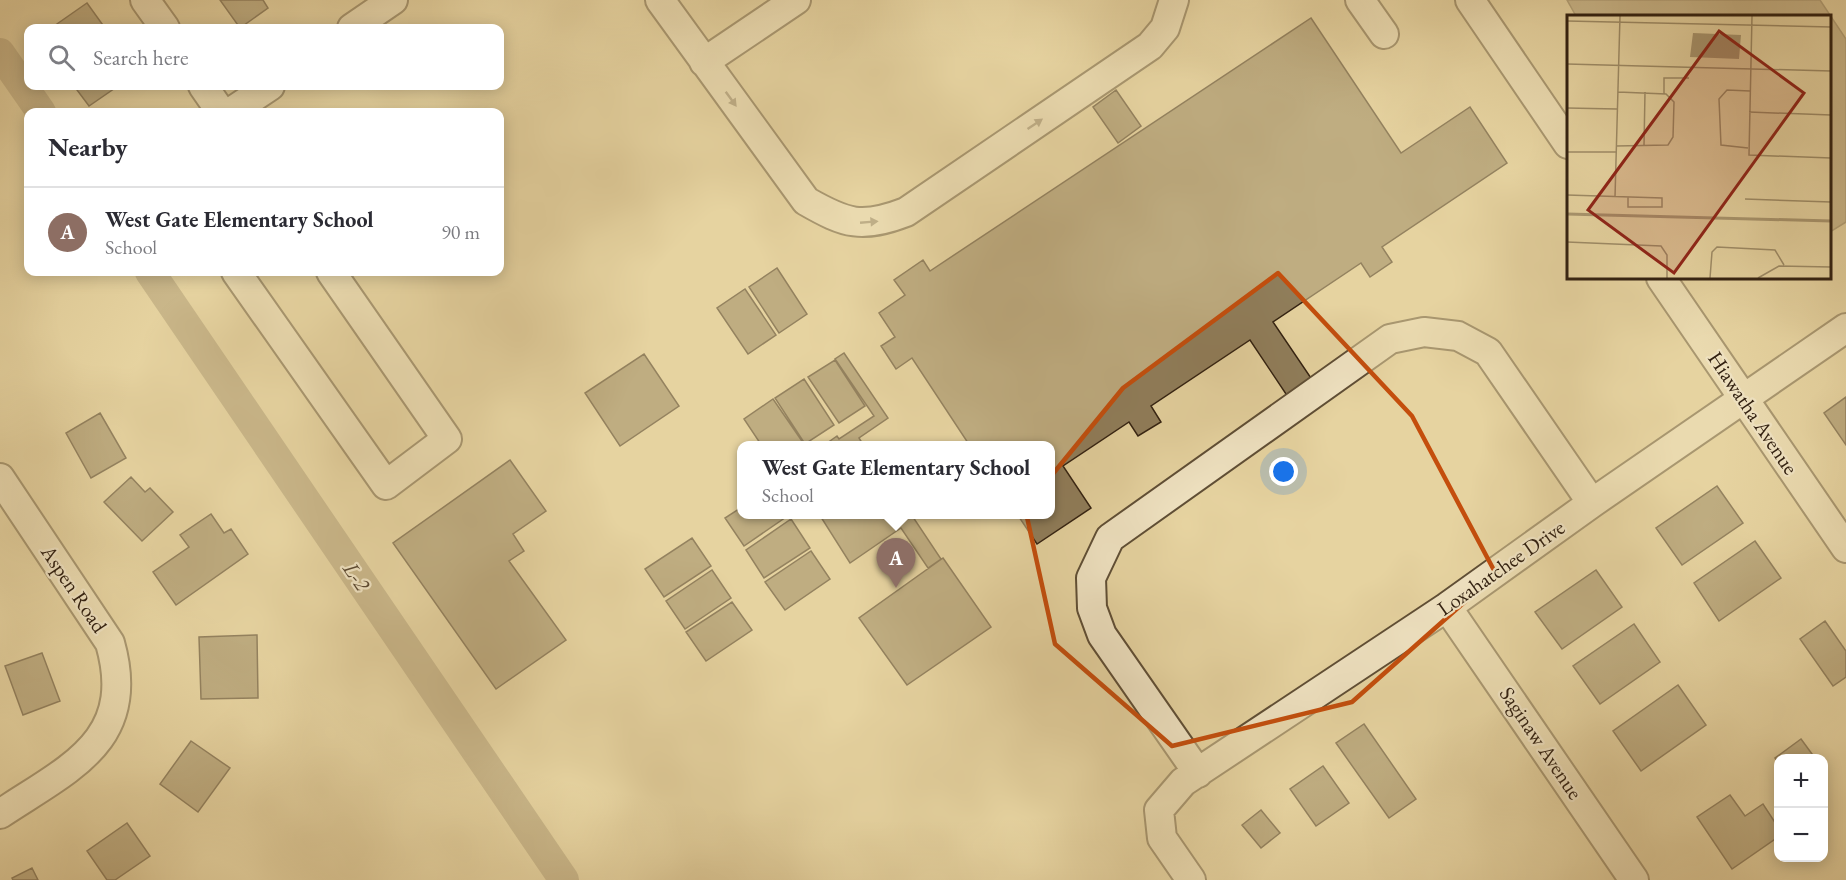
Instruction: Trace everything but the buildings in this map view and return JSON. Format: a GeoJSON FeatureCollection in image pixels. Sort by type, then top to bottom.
{"type":"FeatureCollection","features":[{"type":"Feature","properties":{"kind":"street"},"geometry":{"type":"LineString","coordinates":[[146,0],[162,24]]}},
{"type":"Feature","properties":{"kind":"street"},"geometry":{"type":"LineString","coordinates":[[358,24],[393,0]]}},
{"type":"Feature","properties":{"kind":"street"},"geometry":{"type":"LineString","coordinates":[[660,0],[806,201],[834,217],[858,223],[883,221],[906,212],[1150,46],[1165,28],[1174,0]]}},
{"type":"Feature","properties":{"kind":"street"},"geometry":{"type":"LineString","coordinates":[[705,62],[796,0]]}},
{"type":"Feature","properties":{"kind":"street"},"geometry":{"type":"LineString","coordinates":[[1360,0],[1384,34]]}},
{"type":"Feature","properties":{"kind":"street"},"geometry":{"type":"LineString","coordinates":[[1470,0],[1567,141]]}},
{"type":"Feature","properties":{"kind":"street"},"geometry":{"type":"LineString","coordinates":[[206,90],[218,108]]}},
{"type":"Feature","properties":{"kind":"street"},"geometry":{"type":"LineString","coordinates":[[237,108],[264,90]]}},
{"type":"Feature","properties":{"kind":"street"},"geometry":{"type":"LineString","coordinates":[[239,276],[386,485],[447,439],[334,276]]}},
{"type":"Feature","properties":{"kind":"street","name":"Hiawatha Avenue"},"geometry":{"type":"LineString","coordinates":[[1661,279],[1846,548]]}},
{"type":"Feature","properties":{"kind":"street","name":"Loxahatchee Drive"},"geometry":{"type":"LineString","coordinates":[[1191,880],[1162,838],[1158,810],[1183,782],[1447,607],[1592,503],[1846,328]]}},
{"type":"Feature","properties":{"kind":"street"},"geometry":{"type":"LineString","coordinates":[[1198,773],[1102,635],[1092,608],[1090,578],[1110,538],[1390,339],[1424,332],[1458,336],[1488,352],[1592,503]]}},
{"type":"Feature","properties":{"kind":"street","name":"Aspen Road"},"geometry":{"type":"LineString","coordinates":[[0,478],[110,643],[116,665],[118,688],[114,710],[104,732],[91,750],[74,765],[0,814]]}},
{"type":"Feature","properties":{"kind":"street","name":"Saginaw Avenue"},"geometry":{"type":"LineString","coordinates":[[1447,607],[1634,880]]}},
{"type":"Feature","properties":{"kind":"highlighted area"},"geometry":{"type":"Polygon","coordinates":[[[1278,273],[1412,416],[1496,574],[1352,702],[1172,746],[1055,644],[1025,508],[1123,388],[1278,273]]]}},
{"type":"Feature","properties":{"kind":"shaded area"},"geometry":{"type":"Polygon","coordinates":[[[1567,0],[1820,0],[1830,15],[1575,15],[1567,0]]]}},
{"type":"Feature","properties":{"kind":"shaded area"},"geometry":{"type":"Polygon","coordinates":[[[1831,16],[1846,39],[1846,222],[1831,231],[1831,16]]]}},
{"type":"Feature","properties":{"kind":"waterway","name":"L-2"},"geometry":{"type":"LineString","coordinates":[[0,53],[24,88]]}},
{"type":"Feature","properties":{"kind":"waterway","name":"L-2"},"geometry":{"type":"LineString","coordinates":[[26,90],[38,108]]}},
{"type":"Feature","properties":{"kind":"waterway","name":"L-2"},"geometry":{"type":"LineString","coordinates":[[153,276],[564,880]]}},
{"type":"Feature","properties":{"kind":"place","name":"West Gate Elementary School"},"geometry":{"type":"Point","coordinates":[896,588]}}]}
